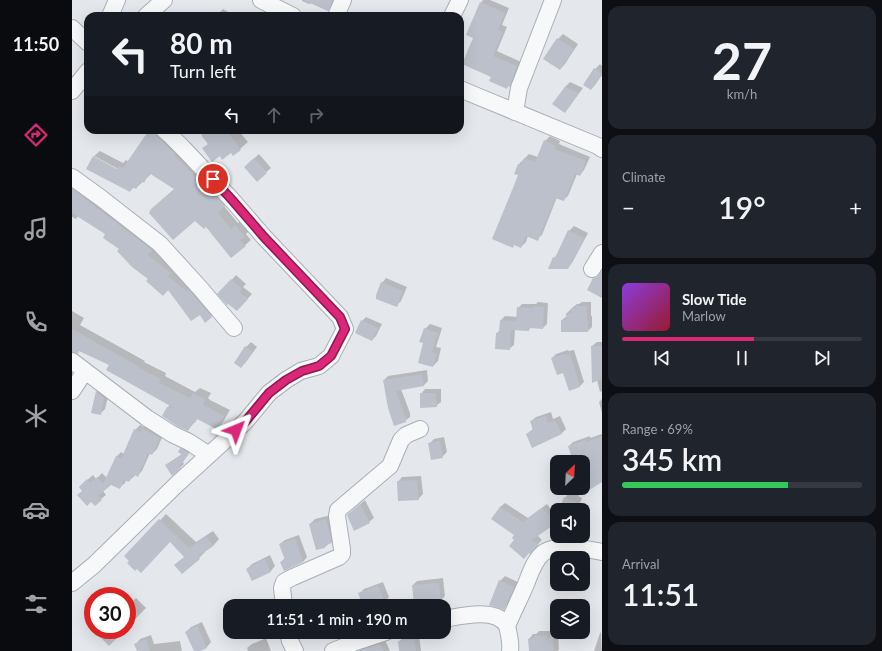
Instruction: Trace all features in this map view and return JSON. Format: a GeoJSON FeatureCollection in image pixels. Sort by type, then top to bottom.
{"type":"FeatureCollection","features":[{"type":"Feature","properties":{"kind":"street"},"geometry":{"type":"LineString","coordinates":[[112,12],[117,0]]}},
{"type":"Feature","properties":{"kind":"street"},"geometry":{"type":"LineString","coordinates":[[150,12],[164,0]]}},
{"type":"Feature","properties":{"kind":"street"},"geometry":{"type":"LineString","coordinates":[[261,0],[285,12]]}},
{"type":"Feature","properties":{"kind":"street"},"geometry":{"type":"LineString","coordinates":[[338,12],[343,0]]}},
{"type":"Feature","properties":{"kind":"street"},"geometry":{"type":"LineString","coordinates":[[454,12],[460,0]]}},
{"type":"Feature","properties":{"kind":"street"},"geometry":{"type":"LineString","coordinates":[[515,112],[519,88],[553,0]]}},
{"type":"Feature","properties":{"kind":"street"},"geometry":{"type":"LineString","coordinates":[[72,28],[84,39]]}},
{"type":"Feature","properties":{"kind":"street"},"geometry":{"type":"LineString","coordinates":[[464,91],[601,145]]}},
{"type":"Feature","properties":{"kind":"street"},"geometry":{"type":"LineString","coordinates":[[72,584],[94,566],[176,485],[245,422],[269,393],[286,380],[302,371],[319,366],[331,356],[345,329],[340,317],[264,237],[233,201],[169,134]]}},
{"type":"Feature","properties":{"kind":"street"},"geometry":{"type":"LineString","coordinates":[[72,177],[160,244],[234,328]]}},
{"type":"Feature","properties":{"kind":"street"},"geometry":{"type":"LineString","coordinates":[[592,269],[602,253]]}},
{"type":"Feature","properties":{"kind":"street"},"geometry":{"type":"LineString","coordinates":[[72,360],[147,418],[209,455]]}},
{"type":"Feature","properties":{"kind":"street"},"geometry":{"type":"LineString","coordinates":[[72,391],[85,370]]}},
{"type":"Feature","properties":{"kind":"street"},"geometry":{"type":"LineString","coordinates":[[283,599],[282,588],[284,582],[339,557],[342,554],[337,516],[338,510],[390,466],[402,440],[406,435],[420,429]]}},
{"type":"Feature","properties":{"kind":"street"},"geometry":{"type":"LineString","coordinates":[[507,626],[534,564],[542,553],[552,549],[570,547],[602,552]]}},
{"type":"Feature","properties":{"kind":"street"},"geometry":{"type":"LineString","coordinates":[[451,618],[482,614],[493,615],[501,619],[507,626],[511,646],[510,651]]}},
{"type":"Feature","properties":{"kind":"street"},"geometry":{"type":"LineString","coordinates":[[289,639],[295,651]]}},
{"type":"Feature","properties":{"kind":"street"},"geometry":{"type":"LineString","coordinates":[[333,651],[366,639]]}},
{"type":"Feature","properties":{"kind":"building"},"geometry":{"type":"Polygon","coordinates":[[[303,0],[333,0],[328,11],[303,0]]]}},
{"type":"Feature","properties":{"kind":"building"},"geometry":{"type":"Polygon","coordinates":[[[480,2],[505,13],[498,30],[503,32],[493,56],[517,66],[510,87],[508,86],[507,89],[489,81],[491,77],[464,65],[464,59],[473,38],[466,35],[480,2]]]}},
{"type":"Feature","properties":{"kind":"building"},"geometry":{"type":"Polygon","coordinates":[[[557,38],[574,49],[560,70],[543,59],[557,38]]]}},
{"type":"Feature","properties":{"kind":"building"},"geometry":{"type":"Polygon","coordinates":[[[594,68],[602,74],[591,90],[583,85],[594,68]]]}},
{"type":"Feature","properties":{"kind":"building"},"geometry":{"type":"Polygon","coordinates":[[[565,87],[579,93],[565,113],[552,104],[565,87]]]}},
{"type":"Feature","properties":{"kind":"building"},"geometry":{"type":"Polygon","coordinates":[[[146,134],[156,134],[175,154],[174,155],[225,206],[218,213],[231,229],[235,225],[245,237],[240,240],[246,246],[231,258],[206,227],[204,229],[195,221],[173,240],[149,213],[151,209],[174,189],[149,173],[144,183],[141,181],[136,189],[132,187],[130,192],[86,169],[93,156],[117,169],[119,166],[123,168],[146,134]]]}},
{"type":"Feature","properties":{"kind":"building"},"geometry":{"type":"Polygon","coordinates":[[[229,134],[241,150],[233,156],[231,153],[222,160],[220,156],[212,162],[202,148],[208,144],[201,135],[229,134]]]}},
{"type":"Feature","properties":{"kind":"building"},"geometry":{"type":"Polygon","coordinates":[[[544,140],[556,146],[555,149],[586,161],[580,176],[575,174],[564,201],[555,198],[538,241],[526,236],[521,248],[514,245],[513,248],[492,239],[518,175],[514,174],[518,164],[521,165],[524,158],[535,162],[544,140]]]}},
{"type":"Feature","properties":{"kind":"building"},"geometry":{"type":"Polygon","coordinates":[[[254,158],[267,173],[257,182],[244,167],[254,158]]]}},
{"type":"Feature","properties":{"kind":"building"},"geometry":{"type":"Polygon","coordinates":[[[72,189],[152,250],[148,255],[171,273],[168,276],[187,291],[189,290],[212,317],[205,323],[200,315],[191,321],[168,290],[163,296],[146,281],[148,279],[132,267],[117,251],[119,249],[103,238],[105,234],[72,213],[72,189]]]}},
{"type":"Feature","properties":{"kind":"building"},"geometry":{"type":"Polygon","coordinates":[[[568,230],[584,238],[574,259],[568,269],[548,269],[553,257],[555,258],[568,230]]]}},
{"type":"Feature","properties":{"kind":"building"},"geometry":{"type":"Polygon","coordinates":[[[602,271],[602,298],[587,290],[593,278],[597,277],[602,271]]]}},
{"type":"Feature","properties":{"kind":"building"},"geometry":{"type":"Polygon","coordinates":[[[231,279],[242,289],[239,292],[248,299],[237,311],[228,304],[227,305],[217,294],[231,279]]]}},
{"type":"Feature","properties":{"kind":"building"},"geometry":{"type":"Polygon","coordinates":[[[381,282],[403,291],[397,307],[376,299],[381,282]]]}},
{"type":"Feature","properties":{"kind":"building"},"geometry":{"type":"Polygon","coordinates":[[[533,306],[544,307],[543,329],[529,328],[529,331],[511,330],[510,350],[495,349],[496,333],[499,333],[500,320],[516,321],[517,307],[533,308],[533,306]]]}},
{"type":"Feature","properties":{"kind":"building"},"geometry":{"type":"Polygon","coordinates":[[[576,306],[587,306],[588,332],[561,332],[561,320],[566,320],[566,313],[571,313],[571,308],[576,308],[576,306]]]}},
{"type":"Feature","properties":{"kind":"building"},"geometry":{"type":"Polygon","coordinates":[[[361,320],[378,328],[372,341],[355,333],[361,320]]]}},
{"type":"Feature","properties":{"kind":"building"},"geometry":{"type":"Polygon","coordinates":[[[424,328],[438,333],[432,352],[437,353],[433,367],[418,363],[423,343],[419,342],[424,328]]]}},
{"type":"Feature","properties":{"kind":"building"},"geometry":{"type":"Polygon","coordinates":[[[72,329],[161,379],[159,383],[190,398],[193,393],[205,399],[203,405],[224,416],[218,430],[197,419],[195,423],[193,422],[188,431],[162,416],[167,407],[174,408],[106,370],[109,365],[79,351],[78,354],[72,352],[72,329]]]}},
{"type":"Feature","properties":{"kind":"building"},"geometry":{"type":"Polygon","coordinates":[[[245,346],[253,352],[241,368],[234,363],[245,346]]]}},
{"type":"Feature","properties":{"kind":"building"},"geometry":{"type":"Polygon","coordinates":[[[591,346],[602,346],[602,379],[592,383],[591,346]]]}},
{"type":"Feature","properties":{"kind":"building"},"geometry":{"type":"Polygon","coordinates":[[[570,353],[580,387],[569,391],[563,373],[557,375],[551,358],[570,353]]]}},
{"type":"Feature","properties":{"kind":"building"},"geometry":{"type":"Polygon","coordinates":[[[422,374],[424,386],[396,391],[406,418],[406,422],[394,426],[388,408],[383,380],[422,374]]]}},
{"type":"Feature","properties":{"kind":"building"},"geometry":{"type":"Polygon","coordinates":[[[96,391],[104,398],[101,415],[91,413],[96,391]]]}},
{"type":"Feature","properties":{"kind":"building"},"geometry":{"type":"Polygon","coordinates":[[[420,393],[436,393],[437,407],[420,408],[420,393]]]}},
{"type":"Feature","properties":{"kind":"building"},"geometry":{"type":"Polygon","coordinates":[[[546,416],[548,423],[555,420],[562,434],[532,448],[526,434],[533,430],[530,421],[546,416]]]}},
{"type":"Feature","properties":{"kind":"building"},"geometry":{"type":"Polygon","coordinates":[[[142,428],[160,438],[152,455],[148,453],[138,477],[135,475],[134,477],[132,476],[129,482],[124,480],[120,489],[111,485],[98,496],[102,500],[95,506],[91,502],[87,506],[77,495],[82,491],[79,487],[87,479],[90,483],[97,477],[103,484],[116,456],[121,459],[134,429],[140,432],[142,428]]]}},
{"type":"Feature","properties":{"kind":"building"},"geometry":{"type":"Polygon","coordinates":[[[602,436],[602,482],[590,490],[590,455],[571,455],[568,446],[585,440],[586,442],[602,436]]]}},
{"type":"Feature","properties":{"kind":"building"},"geometry":{"type":"Polygon","coordinates":[[[440,441],[443,458],[431,460],[428,443],[440,441]]]}},
{"type":"Feature","properties":{"kind":"building"},"geometry":{"type":"Polygon","coordinates":[[[180,448],[189,453],[180,466],[181,468],[172,476],[165,465],[182,455],[178,452],[180,448]]]}},
{"type":"Feature","properties":{"kind":"building"},"geometry":{"type":"Polygon","coordinates":[[[417,480],[419,500],[398,501],[397,481],[417,480]]]}},
{"type":"Feature","properties":{"kind":"building"},"geometry":{"type":"Polygon","coordinates":[[[564,497],[578,503],[562,503],[564,497]]]}},
{"type":"Feature","properties":{"kind":"building"},"geometry":{"type":"Polygon","coordinates":[[[360,504],[370,523],[354,531],[347,515],[360,504]]]}},
{"type":"Feature","properties":{"kind":"building"},"geometry":{"type":"Polygon","coordinates":[[[500,507],[523,522],[540,509],[544,509],[550,517],[550,527],[532,540],[539,545],[524,559],[509,546],[514,540],[512,538],[514,535],[491,519],[500,507]]]}},
{"type":"Feature","properties":{"kind":"building"},"geometry":{"type":"Polygon","coordinates":[[[159,519],[189,548],[206,536],[213,546],[198,557],[200,559],[182,574],[174,565],[184,557],[170,542],[141,573],[137,569],[135,571],[127,563],[129,561],[124,556],[159,519]]]}},
{"type":"Feature","properties":{"kind":"building"},"geometry":{"type":"Polygon","coordinates":[[[326,519],[332,543],[325,545],[325,548],[316,550],[309,524],[326,519]]]}},
{"type":"Feature","properties":{"kind":"building"},"geometry":{"type":"Polygon","coordinates":[[[295,538],[303,562],[284,571],[280,562],[285,560],[279,544],[295,538]]]}},
{"type":"Feature","properties":{"kind":"building"},"geometry":{"type":"Polygon","coordinates":[[[265,559],[271,572],[252,581],[246,569],[265,559]]]}},
{"type":"Feature","properties":{"kind":"building"},"geometry":{"type":"Polygon","coordinates":[[[499,580],[514,587],[504,610],[489,605],[499,580]]]}},
{"type":"Feature","properties":{"kind":"building"},"geometry":{"type":"Polygon","coordinates":[[[439,583],[441,599],[413,599],[412,585],[439,583]]]}},
{"type":"Feature","properties":{"kind":"building"},"geometry":{"type":"Polygon","coordinates":[[[378,586],[384,599],[360,599],[358,593],[378,586]]]}},
{"type":"Feature","properties":{"kind":"building"},"geometry":{"type":"Polygon","coordinates":[[[197,626],[207,648],[200,651],[194,651],[185,632],[197,626]]]}},
{"type":"Feature","properties":{"kind":"building"},"geometry":{"type":"Polygon","coordinates":[[[547,635],[547,638],[553,639],[554,651],[529,651],[528,639],[534,638],[534,636],[547,635]]]}},
{"type":"Feature","properties":{"kind":"building"},"geometry":{"type":"Polygon","coordinates":[[[102,639],[116,639],[109,646],[102,639]]]}},
{"type":"Feature","properties":{"kind":"building"},"geometry":{"type":"Polygon","coordinates":[[[146,639],[150,651],[137,651],[134,644],[146,639]]]}},
{"type":"Feature","properties":{"kind":"building"},"geometry":{"type":"Polygon","coordinates":[[[414,639],[416,651],[399,651],[398,641],[414,639]]]}},
{"type":"Feature","properties":{"kind":"building"},"geometry":{"type":"Polygon","coordinates":[[[380,644],[384,651],[359,651],[380,644]]]}},
{"type":"Feature","properties":{"kind":"route"},"geometry":{"type":"LineString","coordinates":[[213,179],[264,237],[340,317],[345,329],[331,356],[319,366],[302,371],[286,380],[269,393],[245,422],[236,430]]}}]}
